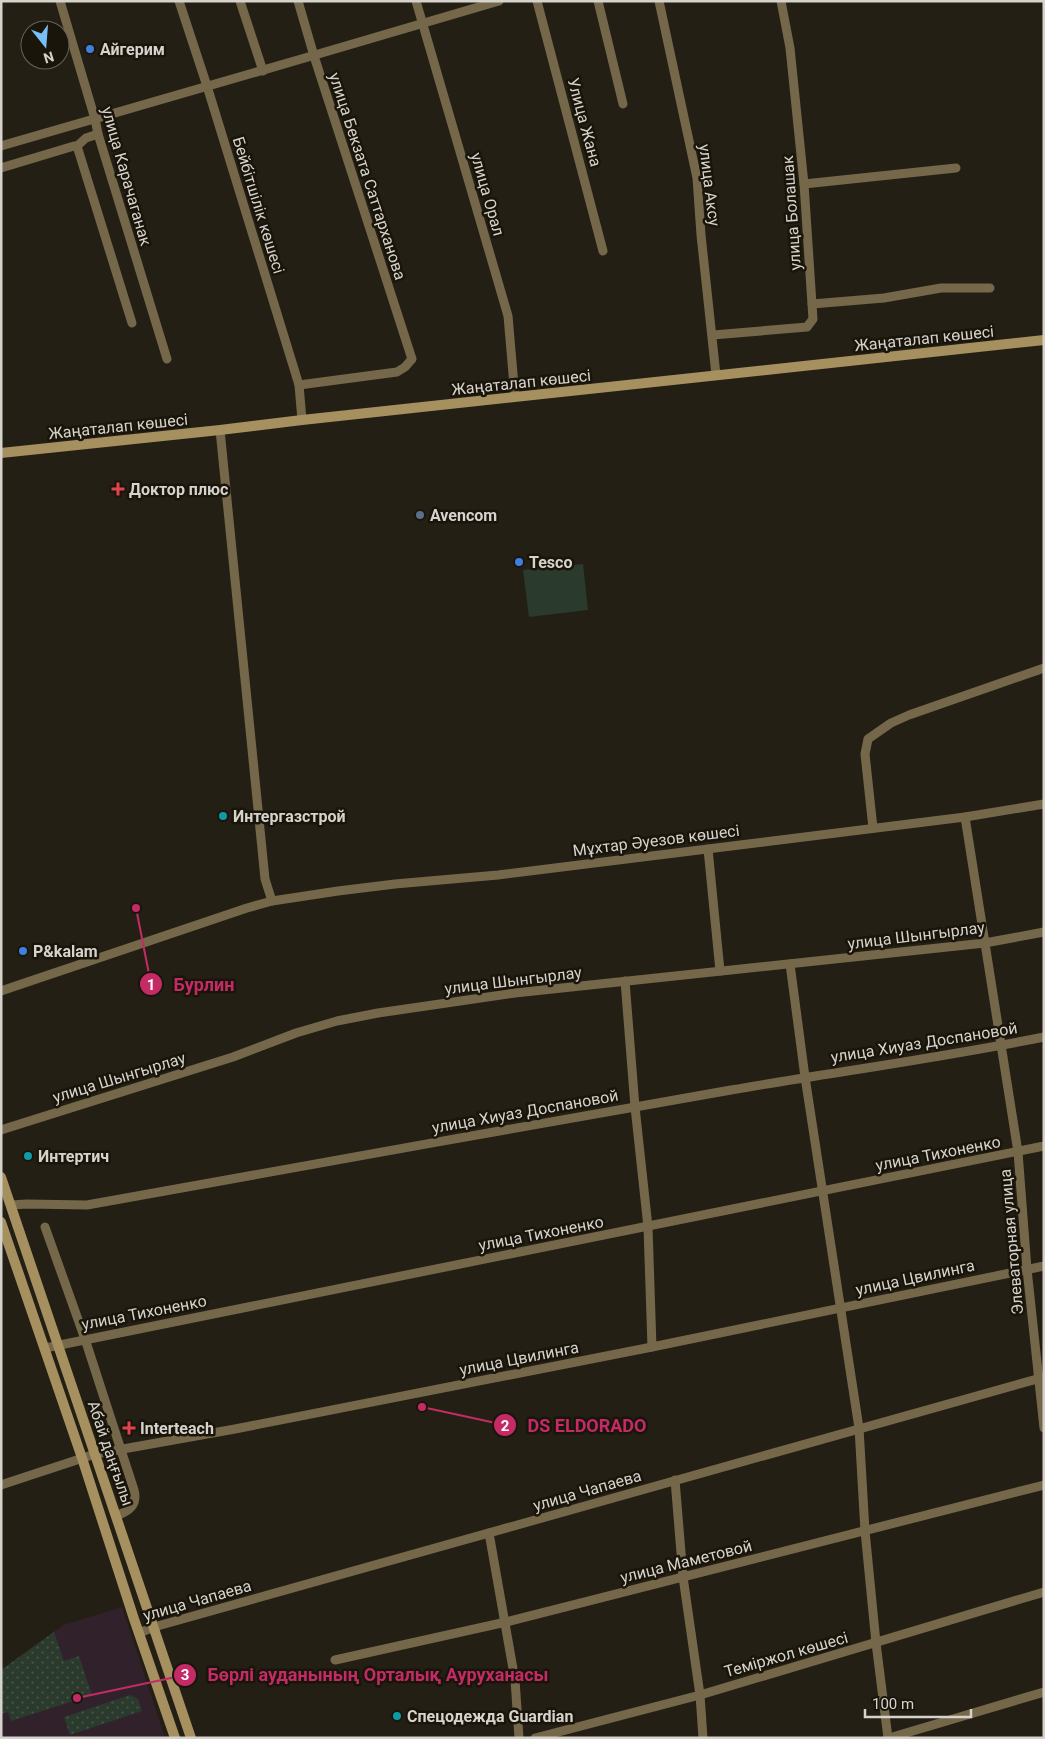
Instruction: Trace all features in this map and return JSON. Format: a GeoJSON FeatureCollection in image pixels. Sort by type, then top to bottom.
{"type":"FeatureCollection","features":[{"type":"Feature","properties":{"kind":"street","name":"улица Карачаганак"},"geometry":{"type":"LineString","coordinates":[[60,1],[98,134],[167,359]]}},
{"type":"Feature","properties":{"kind":"street","name":"Бейбітшілік көшесі"},"geometry":{"type":"LineString","coordinates":[[179,1],[299,385],[302,420]]}},
{"type":"Feature","properties":{"kind":"street"},"geometry":{"type":"LineString","coordinates":[[240,1],[263,71]]}},
{"type":"Feature","properties":{"kind":"street","name":"улица Бекзата Саттарханова"},"geometry":{"type":"LineString","coordinates":[[298,1],[412,358],[406,367],[397,372],[299,385]]}},
{"type":"Feature","properties":{"kind":"street","name":"улица Орал"},"geometry":{"type":"LineString","coordinates":[[416,1],[508,316],[516,398]]}},
{"type":"Feature","properties":{"kind":"street"},"geometry":{"type":"LineString","coordinates":[[1,146],[499,1]]}},
{"type":"Feature","properties":{"kind":"street","name":"Улица Жана"},"geometry":{"type":"LineString","coordinates":[[537,1],[603,251]]}},
{"type":"Feature","properties":{"kind":"street"},"geometry":{"type":"LineString","coordinates":[[598,1],[623,104]]}},
{"type":"Feature","properties":{"kind":"street","name":"улица Аксу"},"geometry":{"type":"LineString","coordinates":[[659,1],[697,178],[716,375]]}},
{"type":"Feature","properties":{"kind":"street","name":"улица Болашак"},"geometry":{"type":"LineString","coordinates":[[713,335],[807,327],[813,319],[804,184],[790,48],[781,1]]}},
{"type":"Feature","properties":{"kind":"street"},"geometry":{"type":"LineString","coordinates":[[1,168],[77,146],[86,138],[98,134]]}},
{"type":"Feature","properties":{"kind":"street"},"geometry":{"type":"LineString","coordinates":[[77,146],[132,323]]}},
{"type":"Feature","properties":{"kind":"street"},"geometry":{"type":"LineString","coordinates":[[804,184],[956,168]]}},
{"type":"Feature","properties":{"kind":"street"},"geometry":{"type":"LineString","coordinates":[[812,304],[884,298],[941,288],[990,288]]}},
{"type":"Feature","properties":{"kind":"street","name":"Жаңаталап көшесі"},"geometry":{"type":"LineString","coordinates":[[1,453],[1044,340]]}},
{"type":"Feature","properties":{"kind":"street"},"geometry":{"type":"LineString","coordinates":[[220,430],[265,879],[272,902]]}},
{"type":"Feature","properties":{"kind":"street"},"geometry":{"type":"LineString","coordinates":[[873,828],[865,754],[868,739],[891,723],[909,715],[1044,668]]}},
{"type":"Feature","properties":{"kind":"street","name":"Мұхтар Әуезов көшесі"},"geometry":{"type":"LineString","coordinates":[[1,991],[247,908],[272,902],[395,884],[498,875],[965,817],[1044,804]]}},
{"type":"Feature","properties":{"kind":"street","name":"Элеваторная улица"},"geometry":{"type":"LineString","coordinates":[[965,817],[1018,1152],[1027,1269],[1041,1378],[1044,1428]]}},
{"type":"Feature","properties":{"kind":"street"},"geometry":{"type":"LineString","coordinates":[[708,849],[720,971]]}},
{"type":"Feature","properties":{"kind":"street","name":"улица Шынгырлау"},"geometry":{"type":"LineString","coordinates":[[1,1130],[233,1057],[296,1033],[378,1012],[515,993],[985,943],[1044,932]]}},
{"type":"Feature","properties":{"kind":"street"},"geometry":{"type":"LineString","coordinates":[[790,964],[805,1077],[859,1428],[865,1531],[888,1738],[1044,1692]]}},
{"type":"Feature","properties":{"kind":"street"},"geometry":{"type":"LineString","coordinates":[[625,981],[635,1107],[648,1226],[652,1347]]}},
{"type":"Feature","properties":{"kind":"street","name":"улица Хиуаз Доспановой"},"geometry":{"type":"LineString","coordinates":[[11,1206],[27,1204],[87,1205],[805,1077],[1044,1037]]}},
{"type":"Feature","properties":{"kind":"street","name":"улица Тихоненко"},"geometry":{"type":"LineString","coordinates":[[45,1348],[1044,1146]]}},
{"type":"Feature","properties":{"kind":"street","name":"Абай даңғылы"},"geometry":{"type":"LineString","coordinates":[[1,1178],[191,1738]]}},
{"type":"Feature","properties":{"kind":"street","name":"Абай даңғылы"},"geometry":{"type":"LineString","coordinates":[[1,1222],[175,1738]]}},
{"type":"Feature","properties":{"kind":"street"},"geometry":{"type":"LineString","coordinates":[[45,1227],[85,1339],[136,1497],[134,1504],[128,1511],[116,1516]]}},
{"type":"Feature","properties":{"kind":"street","name":"улица Цвилинга"},"geometry":{"type":"LineString","coordinates":[[1,1485],[95,1454],[652,1347],[1044,1266]]}},
{"type":"Feature","properties":{"kind":"street","name":"улица Чапаева"},"geometry":{"type":"LineString","coordinates":[[139,1633],[154,1627],[1041,1378]]}},
{"type":"Feature","properties":{"kind":"street"},"geometry":{"type":"LineString","coordinates":[[675,1480],[683,1577],[700,1695],[703,1738]]}},
{"type":"Feature","properties":{"kind":"street","name":"улица Маметовой"},"geometry":{"type":"LineString","coordinates":[[335,1660],[506,1622],[1044,1485]]}},
{"type":"Feature","properties":{"kind":"street"},"geometry":{"type":"LineString","coordinates":[[489,1533],[516,1680],[518,1738]]}},
{"type":"Feature","properties":{"kind":"street","name":"Теміржол көшесі"},"geometry":{"type":"LineString","coordinates":[[536,1738],[700,1695],[1044,1592]]}},
{"type":"Feature","properties":{"kind":"shaded area"},"geometry":{"type":"Polygon","coordinates":[[[122,1607],[165,1738],[1,1738],[1,1670],[63,1625],[122,1607]]]}},
{"type":"Feature","properties":{"kind":"green space"},"geometry":{"type":"Polygon","coordinates":[[[583,564],[588,610],[529,617],[523,570],[583,564]]]}},
{"type":"Feature","properties":{"kind":"green space"},"geometry":{"type":"Polygon","coordinates":[[[54,1632],[64,1661],[79,1656],[92,1695],[11,1721],[8,1712],[1,1714],[1,1670],[54,1632]]]}},
{"type":"Feature","properties":{"kind":"green space"},"geometry":{"type":"Polygon","coordinates":[[[130,1695],[138,1699],[142,1711],[70,1735],[64,1717],[130,1695]]]}},
{"type":"Feature","properties":{"kind":"place","name":"Айгерим"},"geometry":{"type":"Point","coordinates":[90,49]}},
{"type":"Feature","properties":{"kind":"place","name":"Доктор плюс"},"geometry":{"type":"Point","coordinates":[118,489]}},
{"type":"Feature","properties":{"kind":"place","name":"Avencom"},"geometry":{"type":"Point","coordinates":[420,515]}},
{"type":"Feature","properties":{"kind":"place","name":"Tesco"},"geometry":{"type":"Point","coordinates":[519,562]}},
{"type":"Feature","properties":{"kind":"place","name":"Интергазстрой"},"geometry":{"type":"Point","coordinates":[223,816]}},
{"type":"Feature","properties":{"kind":"place","name":"Бурлин"},"geometry":{"type":"Point","coordinates":[136,908]}},
{"type":"Feature","properties":{"kind":"place","name":"P&kalam"},"geometry":{"type":"Point","coordinates":[23,951]}},
{"type":"Feature","properties":{"kind":"place","name":"Интертич"},"geometry":{"type":"Point","coordinates":[28,1156]}},
{"type":"Feature","properties":{"kind":"place","name":"DS ELDORADO"},"geometry":{"type":"Point","coordinates":[422,1407]}},
{"type":"Feature","properties":{"kind":"place","name":"Interteach"},"geometry":{"type":"Point","coordinates":[129,1428]}},
{"type":"Feature","properties":{"kind":"place","name":"Бөрлі ауданының Орталық Ауруханасы"},"geometry":{"type":"Point","coordinates":[77,1698]}},
{"type":"Feature","properties":{"kind":"place","name":"Спецодежда Guardian"},"geometry":{"type":"Point","coordinates":[397,1716]}}]}
